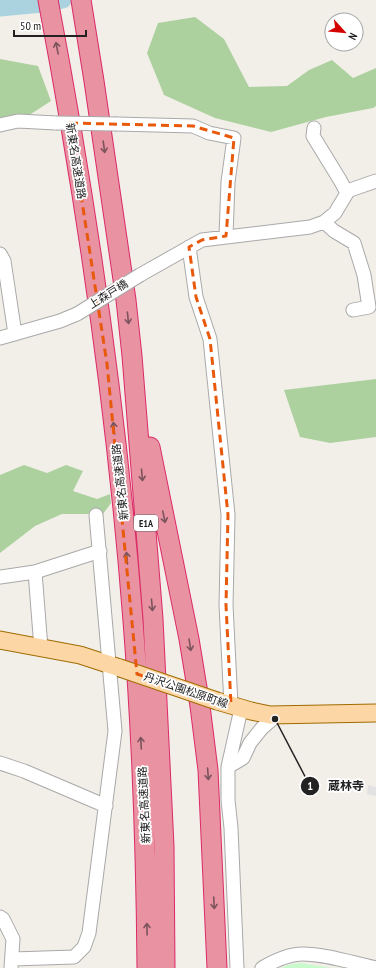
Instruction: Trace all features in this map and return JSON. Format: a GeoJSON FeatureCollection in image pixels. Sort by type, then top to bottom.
{"type":"FeatureCollection","features":[{"type":"Feature","properties":{"kind":"highway","name":"新東名高速道路"},"geometry":{"type":"LineString","coordinates":[[48,0],[64,86],[107,364],[120,482],[140,714],[146,849],[147,968]]}},
{"type":"Feature","properties":{"kind":"highway","name":"新東名高速道路"},"geometry":{"type":"LineString","coordinates":[[81,0],[126,300],[132,356],[153,619],[164,846],[165,968]]}},
{"type":"Feature","properties":{"kind":"highway"},"geometry":{"type":"LineString","coordinates":[[132,356],[190,640],[200,706],[208,770],[217,966]]}},
{"type":"Feature","properties":{"kind":"main road","name":"丹沢公園松原町線"},"geometry":{"type":"LineString","coordinates":[[0,640],[80,655],[230,705],[277,715],[376,713]]}},
{"type":"Feature","properties":{"kind":"street"},"geometry":{"type":"LineString","coordinates":[[0,125],[18,122],[193,126],[209,133],[234,138],[228,182],[226,236]]}},
{"type":"Feature","properties":{"kind":"street"},"geometry":{"type":"LineString","coordinates":[[314,128],[313,136],[347,193]]}},
{"type":"Feature","properties":{"kind":"street"},"geometry":{"type":"LineString","coordinates":[[353,310],[369,307],[364,275],[354,243],[334,231],[324,222],[335,213],[350,190],[376,181]]}},
{"type":"Feature","properties":{"kind":"street","name":"上森戸橋"},"geometry":{"type":"LineString","coordinates":[[0,338],[60,321],[77,314],[140,275],[202,240],[310,227],[324,222]]}},
{"type":"Feature","properties":{"kind":"street"},"geometry":{"type":"LineString","coordinates":[[189,247],[196,297],[210,339],[228,515],[226,605],[230,705],[228,800],[231,828],[237,968]]}},
{"type":"Feature","properties":{"kind":"street"},"geometry":{"type":"LineString","coordinates":[[0,254],[4,261],[16,334]]}},
{"type":"Feature","properties":{"kind":"street"},"geometry":{"type":"LineString","coordinates":[[0,917],[3,919],[13,939],[12,963],[74,957],[84,947],[89,933],[115,731],[114,666],[96,515]]}},
{"type":"Feature","properties":{"kind":"street"},"geometry":{"type":"LineString","coordinates":[[0,577],[35,572],[100,551]]}},
{"type":"Feature","properties":{"kind":"street"},"geometry":{"type":"LineString","coordinates":[[35,572],[41,648]]}},
{"type":"Feature","properties":{"kind":"street"},"geometry":{"type":"LineString","coordinates":[[228,767],[243,758],[250,743],[262,728],[277,715]]}},
{"type":"Feature","properties":{"kind":"street"},"geometry":{"type":"LineString","coordinates":[[0,763],[24,771],[106,806]]}},
{"type":"Feature","properties":{"kind":"street"},"geometry":{"type":"LineString","coordinates":[[262,968],[282,958],[301,954],[376,968]]}},
{"type":"Feature","properties":{"kind":"highlighted area"},"geometry":{"type":"Polygon","coordinates":[[[70,123],[193,126],[234,138],[226,236],[202,240],[189,247],[196,297],[210,339],[228,515],[226,605],[231,705],[137,674],[107,364],[70,123]]]}},
{"type":"Feature","properties":{"kind":"green space"},"geometry":{"type":"Polygon","coordinates":[[[195,17],[224,39],[249,87],[287,86],[309,70],[332,60],[353,78],[376,68],[376,106],[373,108],[326,117],[271,132],[215,118],[164,95],[147,53],[158,23],[195,17]]]}},
{"type":"Feature","properties":{"kind":"green space"},"geometry":{"type":"Polygon","coordinates":[[[0,59],[38,66],[51,101],[20,121],[0,125],[0,59]]]}},
{"type":"Feature","properties":{"kind":"green space"},"geometry":{"type":"Polygon","coordinates":[[[376,379],[376,437],[330,443],[300,437],[284,390],[376,379]]]}},
{"type":"Feature","properties":{"kind":"green space"},"geometry":{"type":"Polygon","coordinates":[[[24,465],[47,473],[66,465],[83,471],[73,491],[97,499],[110,494],[111,503],[103,514],[62,514],[35,526],[0,553],[0,475],[24,465]]]}},
{"type":"Feature","properties":{"kind":"green space"},"geometry":{"type":"Polygon","coordinates":[[[300,963],[331,968],[281,968],[300,963]]]}},
{"type":"Feature","properties":{"kind":"shaded area"},"geometry":{"type":"Polygon","coordinates":[[[368,785],[376,787],[376,796],[367,794],[368,785]]]}},
{"type":"Feature","properties":{"kind":"waterway"},"geometry":{"type":"LineString","coordinates":[[0,8],[43,4],[63,0]]}},
{"type":"Feature","properties":{"kind":"place","name":"蔵林寺"},"geometry":{"type":"Point","coordinates":[275,719]}}]}
